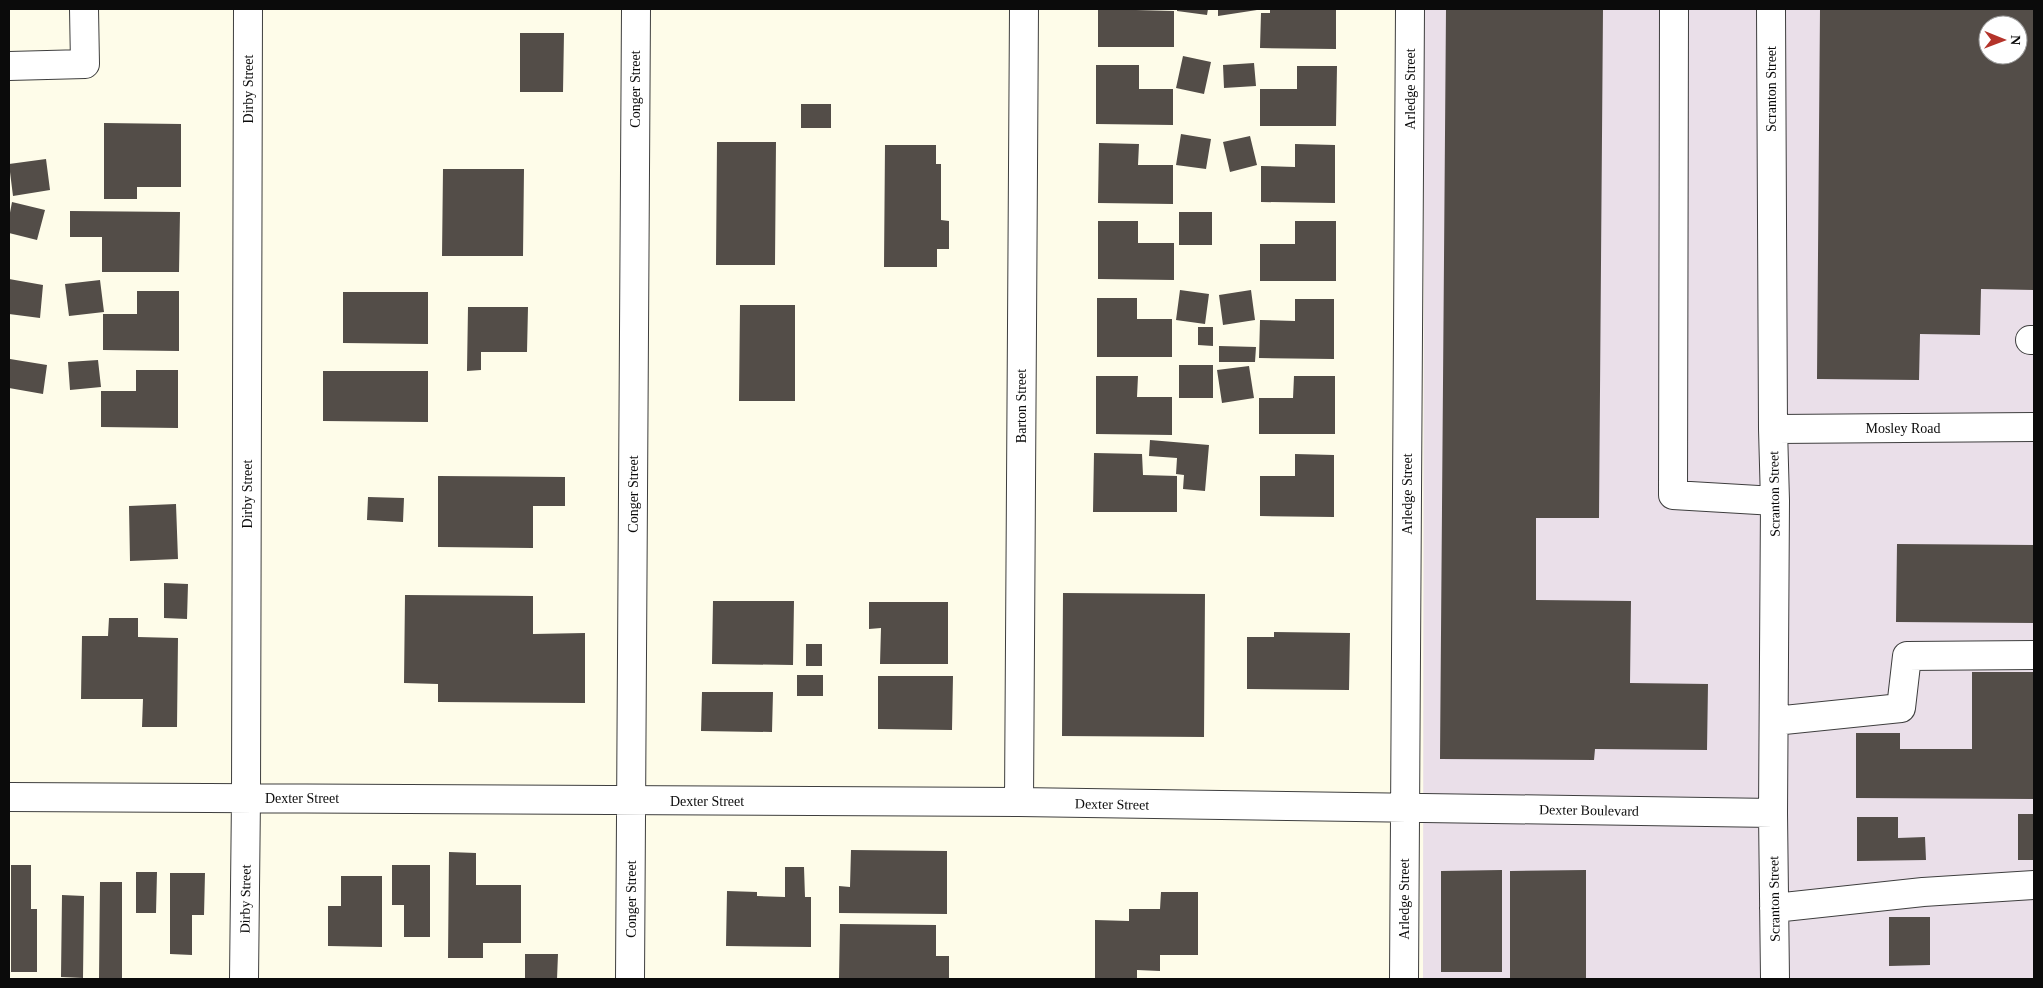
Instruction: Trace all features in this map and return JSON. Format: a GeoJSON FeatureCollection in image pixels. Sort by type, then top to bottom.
{"type":"FeatureCollection","features":[{"type":"Feature","properties":{"kind":"street"},"geometry":{"type":"LineString","coordinates":[[9,66],[84,64],[84,9]]}},
{"type":"Feature","properties":{"kind":"street","name":"Dirby Street"},"geometry":{"type":"LineString","coordinates":[[244,979],[248,9]]}},
{"type":"Feature","properties":{"kind":"street","name":"Conger Street"},"geometry":{"type":"LineString","coordinates":[[630,979],[636,9]]}},
{"type":"Feature","properties":{"kind":"street","name":"Barton Street"},"geometry":{"type":"LineString","coordinates":[[1018,802],[1024,9]]}},
{"type":"Feature","properties":{"kind":"street","name":"Arledge Street"},"geometry":{"type":"LineString","coordinates":[[1404,979],[1410,9]]}},
{"type":"Feature","properties":{"kind":"street"},"geometry":{"type":"LineString","coordinates":[[1674,9],[1673,495],[1775,501]]}},
{"type":"Feature","properties":{"kind":"street","name":"Scranton Street"},"geometry":{"type":"LineString","coordinates":[[1771,9],[1772,429],[1775,501],[1773,813],[1775,979]]}},
{"type":"Feature","properties":{"kind":"street","name":"Mosley Road"},"geometry":{"type":"LineString","coordinates":[[1772,429],[2034,427]]}},
{"type":"Feature","properties":{"kind":"street"},"geometry":{"type":"LineString","coordinates":[[1774,721],[1901,708],[1907,656],[2034,655]]}},
{"type":"Feature","properties":{"kind":"street","name":"Dexter Street"},"geometry":{"type":"LineString","coordinates":[[9,797],[1018,802],[1405,808]]}},
{"type":"Feature","properties":{"kind":"street","name":"Dexter Boulevard"},"geometry":{"type":"LineString","coordinates":[[1405,808],[1773,813]]}},
{"type":"Feature","properties":{"kind":"street"},"geometry":{"type":"LineString","coordinates":[[1774,908],[1923,892],[2034,885]]}},
{"type":"Feature","properties":{"kind":"shaded area"},"geometry":{"type":"Polygon","coordinates":[[[1424,9],[2034,9],[2034,979],[1423,979],[1424,9]]]}},
{"type":"Feature","properties":{"kind":"building"},"geometry":{"type":"Polygon","coordinates":[[[1098,9],[1174,11],[1174,47],[1098,47],[1098,9]]]}},
{"type":"Feature","properties":{"kind":"building"},"geometry":{"type":"Polygon","coordinates":[[[1177,9],[1208,9],[1207,15],[1177,11],[1177,9]]]}},
{"type":"Feature","properties":{"kind":"building"},"geometry":{"type":"Polygon","coordinates":[[[1218,9],[1256,9],[1257,10],[1218,16],[1218,9]]]}},
{"type":"Feature","properties":{"kind":"building"},"geometry":{"type":"Polygon","coordinates":[[[1270,9],[1336,9],[1336,49],[1260,48],[1261,13],[1270,13],[1270,9]]]}},
{"type":"Feature","properties":{"kind":"building"},"geometry":{"type":"Polygon","coordinates":[[[1446,9],[1603,9],[1599,518],[1536,518],[1536,600],[1631,601],[1630,683],[1708,684],[1707,750],[1595,749],[1594,760],[1440,759],[1446,9]]]}},
{"type":"Feature","properties":{"kind":"building"},"geometry":{"type":"Polygon","coordinates":[[[1820,9],[2034,9],[2034,290],[1981,289],[1980,335],[1920,334],[1919,380],[1817,379],[1820,9]]]}},
{"type":"Feature","properties":{"kind":"building"},"geometry":{"type":"Polygon","coordinates":[[[520,33],[564,33],[563,92],[520,92],[520,33]]]}},
{"type":"Feature","properties":{"kind":"building"},"geometry":{"type":"Polygon","coordinates":[[[1183,56],[1211,62],[1204,94],[1176,88],[1183,56]]]}},
{"type":"Feature","properties":{"kind":"building"},"geometry":{"type":"Polygon","coordinates":[[[1254,63],[1256,86],[1224,88],[1223,65],[1254,63]]]}},
{"type":"Feature","properties":{"kind":"building"},"geometry":{"type":"Polygon","coordinates":[[[1096,65],[1139,65],[1139,89],[1173,89],[1173,125],[1096,124],[1096,65]]]}},
{"type":"Feature","properties":{"kind":"building"},"geometry":{"type":"Polygon","coordinates":[[[1297,66],[1337,66],[1336,126],[1260,126],[1260,89],[1297,89],[1297,66]]]}},
{"type":"Feature","properties":{"kind":"building"},"geometry":{"type":"Polygon","coordinates":[[[801,104],[831,104],[831,128],[801,128],[801,104]]]}},
{"type":"Feature","properties":{"kind":"building"},"geometry":{"type":"Polygon","coordinates":[[[104,123],[181,124],[181,187],[137,187],[137,199],[104,199],[104,123]]]}},
{"type":"Feature","properties":{"kind":"building"},"geometry":{"type":"Polygon","coordinates":[[[1181,134],[1211,139],[1206,169],[1176,165],[1181,134]]]}},
{"type":"Feature","properties":{"kind":"building"},"geometry":{"type":"Polygon","coordinates":[[[1250,136],[1257,165],[1230,172],[1223,142],[1250,136]]]}},
{"type":"Feature","properties":{"kind":"building"},"geometry":{"type":"Polygon","coordinates":[[[717,142],[776,142],[775,265],[716,265],[717,142]]]}},
{"type":"Feature","properties":{"kind":"building"},"geometry":{"type":"Polygon","coordinates":[[[1099,143],[1139,144],[1138,165],[1173,165],[1173,204],[1098,203],[1099,143]]]}},
{"type":"Feature","properties":{"kind":"building"},"geometry":{"type":"Polygon","coordinates":[[[1295,144],[1335,145],[1335,203],[1261,202],[1261,166],[1295,167],[1295,144]]]}},
{"type":"Feature","properties":{"kind":"building"},"geometry":{"type":"Polygon","coordinates":[[[885,145],[936,145],[936,164],[941,164],[941,220],[949,221],[949,249],[937,249],[937,267],[884,267],[885,145]]]}},
{"type":"Feature","properties":{"kind":"building"},"geometry":{"type":"Polygon","coordinates":[[[46,159],[50,190],[13,196],[9,164],[46,159]]]}},
{"type":"Feature","properties":{"kind":"building"},"geometry":{"type":"Polygon","coordinates":[[[443,169],[524,169],[523,256],[442,256],[443,169]]]}},
{"type":"Feature","properties":{"kind":"building"},"geometry":{"type":"Polygon","coordinates":[[[12,202],[45,210],[37,240],[9,233],[12,202]]]}},
{"type":"Feature","properties":{"kind":"building"},"geometry":{"type":"Polygon","coordinates":[[[70,211],[180,212],[179,272],[102,272],[102,237],[70,237],[70,211]]]}},
{"type":"Feature","properties":{"kind":"building"},"geometry":{"type":"Polygon","coordinates":[[[1179,212],[1212,212],[1212,245],[1179,245],[1179,212]]]}},
{"type":"Feature","properties":{"kind":"building"},"geometry":{"type":"Polygon","coordinates":[[[1098,221],[1138,221],[1138,243],[1174,243],[1174,280],[1098,279],[1098,221]]]}},
{"type":"Feature","properties":{"kind":"building"},"geometry":{"type":"Polygon","coordinates":[[[1295,221],[1336,221],[1336,281],[1260,281],[1260,244],[1295,244],[1295,221]]]}},
{"type":"Feature","properties":{"kind":"building"},"geometry":{"type":"Polygon","coordinates":[[[9,279],[43,285],[40,318],[9,314],[9,279]]]}},
{"type":"Feature","properties":{"kind":"building"},"geometry":{"type":"Polygon","coordinates":[[[100,280],[104,312],[69,316],[65,284],[100,280]]]}},
{"type":"Feature","properties":{"kind":"building"},"geometry":{"type":"Polygon","coordinates":[[[1180,290],[1209,294],[1205,324],[1176,320],[1180,290]]]}},
{"type":"Feature","properties":{"kind":"building"},"geometry":{"type":"Polygon","coordinates":[[[1251,290],[1255,320],[1223,325],[1219,295],[1251,290]]]}},
{"type":"Feature","properties":{"kind":"building"},"geometry":{"type":"Polygon","coordinates":[[[137,291],[179,291],[179,351],[103,350],[103,314],[137,314],[137,291]]]}},
{"type":"Feature","properties":{"kind":"building"},"geometry":{"type":"Polygon","coordinates":[[[343,292],[428,292],[428,344],[343,343],[343,292]]]}},
{"type":"Feature","properties":{"kind":"building"},"geometry":{"type":"Polygon","coordinates":[[[1097,298],[1137,298],[1137,319],[1172,319],[1172,357],[1097,357],[1097,298]]]}},
{"type":"Feature","properties":{"kind":"building"},"geometry":{"type":"Polygon","coordinates":[[[1295,299],[1334,299],[1334,359],[1259,358],[1260,320],[1295,321],[1295,299]]]}},
{"type":"Feature","properties":{"kind":"building"},"geometry":{"type":"Polygon","coordinates":[[[740,305],[795,305],[795,401],[739,401],[740,305]]]}},
{"type":"Feature","properties":{"kind":"building"},"geometry":{"type":"Polygon","coordinates":[[[468,307],[528,307],[527,352],[481,352],[481,370],[467,371],[468,307]]]}},
{"type":"Feature","properties":{"kind":"building"},"geometry":{"type":"Polygon","coordinates":[[[1198,327],[1213,327],[1213,346],[1198,345],[1198,327]]]}},
{"type":"Feature","properties":{"kind":"building"},"geometry":{"type":"Polygon","coordinates":[[[1219,346],[1256,347],[1255,362],[1219,362],[1219,346]]]}},
{"type":"Feature","properties":{"kind":"building"},"geometry":{"type":"Polygon","coordinates":[[[10,359],[47,365],[43,394],[9,388],[10,359]]]}},
{"type":"Feature","properties":{"kind":"building"},"geometry":{"type":"Polygon","coordinates":[[[98,360],[101,387],[70,390],[68,362],[98,360]]]}},
{"type":"Feature","properties":{"kind":"building"},"geometry":{"type":"Polygon","coordinates":[[[1179,365],[1213,365],[1213,398],[1179,398],[1179,365]]]}},
{"type":"Feature","properties":{"kind":"building"},"geometry":{"type":"Polygon","coordinates":[[[1249,366],[1254,398],[1222,403],[1217,370],[1249,366]]]}},
{"type":"Feature","properties":{"kind":"building"},"geometry":{"type":"Polygon","coordinates":[[[136,370],[178,370],[178,428],[101,427],[101,391],[136,391],[136,370]]]}},
{"type":"Feature","properties":{"kind":"building"},"geometry":{"type":"Polygon","coordinates":[[[323,371],[428,371],[428,422],[323,421],[323,371]]]}},
{"type":"Feature","properties":{"kind":"building"},"geometry":{"type":"Polygon","coordinates":[[[1096,376],[1138,376],[1137,397],[1172,397],[1172,435],[1096,434],[1096,376]]]}},
{"type":"Feature","properties":{"kind":"building"},"geometry":{"type":"Polygon","coordinates":[[[1294,376],[1335,376],[1335,434],[1259,434],[1259,398],[1293,398],[1294,376]]]}},
{"type":"Feature","properties":{"kind":"building"},"geometry":{"type":"Polygon","coordinates":[[[1150,440],[1209,445],[1205,491],[1183,489],[1184,475],[1176,474],[1177,458],[1149,456],[1150,440]]]}},
{"type":"Feature","properties":{"kind":"building"},"geometry":{"type":"Polygon","coordinates":[[[1094,453],[1142,454],[1143,475],[1177,476],[1177,512],[1093,512],[1094,453]]]}},
{"type":"Feature","properties":{"kind":"building"},"geometry":{"type":"Polygon","coordinates":[[[1295,454],[1334,455],[1334,517],[1260,516],[1260,476],[1295,476],[1295,454]]]}},
{"type":"Feature","properties":{"kind":"building"},"geometry":{"type":"Polygon","coordinates":[[[438,476],[565,477],[565,506],[533,506],[533,548],[438,547],[438,476]]]}},
{"type":"Feature","properties":{"kind":"building"},"geometry":{"type":"Polygon","coordinates":[[[368,497],[404,498],[403,522],[367,520],[368,497]]]}},
{"type":"Feature","properties":{"kind":"building"},"geometry":{"type":"Polygon","coordinates":[[[176,504],[178,559],[130,561],[129,506],[176,504]]]}},
{"type":"Feature","properties":{"kind":"building"},"geometry":{"type":"Polygon","coordinates":[[[1897,544],[2034,545],[2034,623],[1896,622],[1897,544]]]}},
{"type":"Feature","properties":{"kind":"building"},"geometry":{"type":"Polygon","coordinates":[[[164,583],[188,584],[187,619],[164,618],[164,583]]]}},
{"type":"Feature","properties":{"kind":"building"},"geometry":{"type":"Polygon","coordinates":[[[1063,593],[1205,594],[1204,737],[1062,736],[1063,593]]]}},
{"type":"Feature","properties":{"kind":"building"},"geometry":{"type":"Polygon","coordinates":[[[405,595],[533,596],[533,634],[585,633],[585,703],[438,702],[438,684],[404,683],[405,595]]]}},
{"type":"Feature","properties":{"kind":"building"},"geometry":{"type":"Polygon","coordinates":[[[713,601],[794,601],[793,665],[712,664],[713,601]]]}},
{"type":"Feature","properties":{"kind":"building"},"geometry":{"type":"Polygon","coordinates":[[[869,602],[948,602],[948,664],[880,664],[881,628],[869,629],[869,602]]]}},
{"type":"Feature","properties":{"kind":"building"},"geometry":{"type":"Polygon","coordinates":[[[109,618],[138,618],[138,637],[178,638],[177,727],[142,727],[143,699],[81,699],[82,636],[108,636],[109,618]]]}},
{"type":"Feature","properties":{"kind":"building"},"geometry":{"type":"Polygon","coordinates":[[[1274,632],[1350,633],[1349,690],[1247,689],[1247,637],[1274,637],[1274,632]]]}},
{"type":"Feature","properties":{"kind":"building"},"geometry":{"type":"Polygon","coordinates":[[[806,644],[822,644],[822,666],[806,666],[806,644]]]}},
{"type":"Feature","properties":{"kind":"building"},"geometry":{"type":"Polygon","coordinates":[[[1972,672],[2034,672],[2034,799],[1856,798],[1856,733],[1900,733],[1900,749],[1972,749],[1972,672]]]}},
{"type":"Feature","properties":{"kind":"building"},"geometry":{"type":"Polygon","coordinates":[[[797,675],[823,675],[823,696],[797,696],[797,675]]]}},
{"type":"Feature","properties":{"kind":"building"},"geometry":{"type":"Polygon","coordinates":[[[878,676],[953,676],[952,730],[878,729],[878,676]]]}},
{"type":"Feature","properties":{"kind":"building"},"geometry":{"type":"Polygon","coordinates":[[[702,692],[773,692],[772,732],[701,731],[702,692]]]}},
{"type":"Feature","properties":{"kind":"building"},"geometry":{"type":"Polygon","coordinates":[[[2018,814],[2034,814],[2034,860],[2018,860],[2018,814]]]}},
{"type":"Feature","properties":{"kind":"building"},"geometry":{"type":"Polygon","coordinates":[[[1857,817],[1898,817],[1898,838],[1925,837],[1926,860],[1857,861],[1857,817]]]}},
{"type":"Feature","properties":{"kind":"building"},"geometry":{"type":"Polygon","coordinates":[[[851,850],[947,851],[947,914],[839,913],[839,886],[850,887],[851,850]]]}},
{"type":"Feature","properties":{"kind":"building"},"geometry":{"type":"Polygon","coordinates":[[[449,852],[476,853],[476,885],[521,885],[521,943],[483,943],[483,958],[448,958],[449,852]]]}},
{"type":"Feature","properties":{"kind":"building"},"geometry":{"type":"Polygon","coordinates":[[[11,865],[31,865],[31,909],[37,909],[37,972],[11,972],[11,865]]]}},
{"type":"Feature","properties":{"kind":"building"},"geometry":{"type":"Polygon","coordinates":[[[392,865],[430,865],[430,937],[404,937],[404,905],[392,905],[392,865]]]}},
{"type":"Feature","properties":{"kind":"building"},"geometry":{"type":"Polygon","coordinates":[[[785,867],[804,867],[805,897],[811,897],[811,947],[726,946],[727,891],[757,892],[757,896],[785,897],[785,867]]]}},
{"type":"Feature","properties":{"kind":"building"},"geometry":{"type":"Polygon","coordinates":[[[1502,870],[1502,972],[1441,972],[1441,871],[1502,870]]]}},
{"type":"Feature","properties":{"kind":"building"},"geometry":{"type":"Polygon","coordinates":[[[1586,870],[1586,979],[1510,979],[1510,871],[1586,870]]]}},
{"type":"Feature","properties":{"kind":"building"},"geometry":{"type":"Polygon","coordinates":[[[136,872],[157,872],[156,913],[136,913],[136,872]]]}},
{"type":"Feature","properties":{"kind":"building"},"geometry":{"type":"Polygon","coordinates":[[[170,873],[205,873],[204,915],[192,915],[192,955],[170,954],[170,873]]]}},
{"type":"Feature","properties":{"kind":"building"},"geometry":{"type":"Polygon","coordinates":[[[341,876],[382,876],[382,947],[328,946],[328,906],[341,906],[341,876]]]}},
{"type":"Feature","properties":{"kind":"building"},"geometry":{"type":"Polygon","coordinates":[[[100,882],[122,882],[122,979],[99,979],[100,882]]]}},
{"type":"Feature","properties":{"kind":"building"},"geometry":{"type":"Polygon","coordinates":[[[1161,892],[1198,892],[1198,955],[1160,955],[1160,971],[1137,970],[1137,979],[1095,979],[1095,920],[1129,921],[1129,909],[1160,909],[1161,892]]]}},
{"type":"Feature","properties":{"kind":"building"},"geometry":{"type":"Polygon","coordinates":[[[62,895],[84,896],[83,978],[61,977],[62,895]]]}},
{"type":"Feature","properties":{"kind":"building"},"geometry":{"type":"Polygon","coordinates":[[[1889,917],[1930,917],[1930,965],[1889,966],[1889,917]]]}},
{"type":"Feature","properties":{"kind":"building"},"geometry":{"type":"Polygon","coordinates":[[[840,924],[936,925],[936,956],[949,956],[949,979],[839,979],[840,924]]]}},
{"type":"Feature","properties":{"kind":"building"},"geometry":{"type":"Polygon","coordinates":[[[525,954],[558,954],[557,979],[525,979],[525,954]]]}}]}
